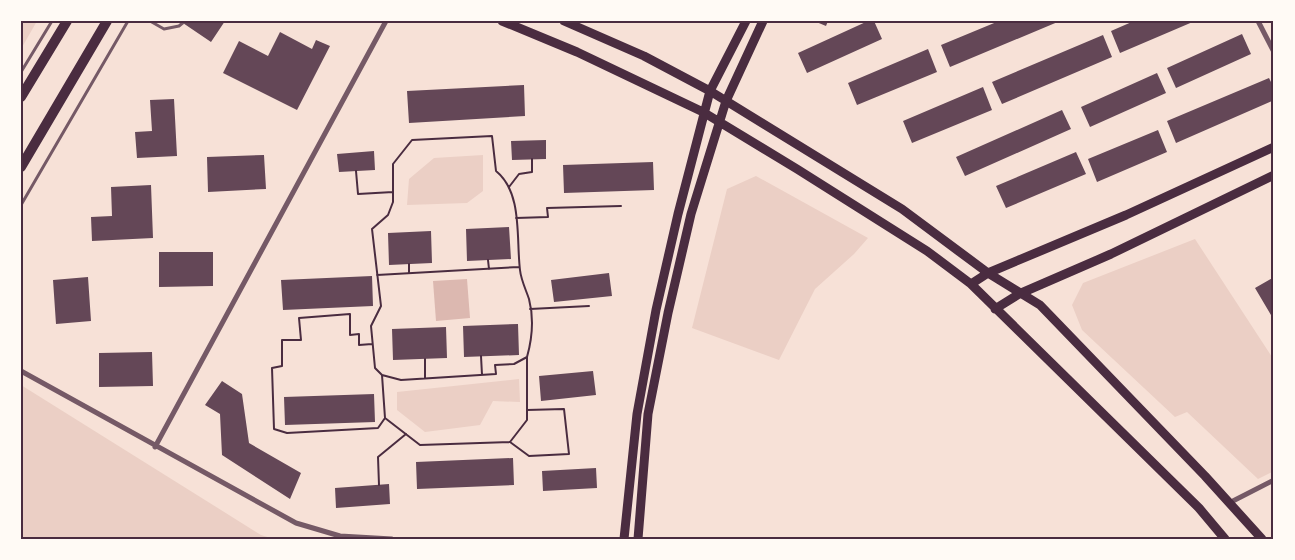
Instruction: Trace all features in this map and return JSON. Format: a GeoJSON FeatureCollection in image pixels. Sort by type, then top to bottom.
{"type":"FeatureCollection","features":[{"type":"Feature","properties":{"kind":"main road"},"geometry":{"type":"LineString","coordinates":[[21,97],[67,21]]}},
{"type":"Feature","properties":{"kind":"main road"},"geometry":{"type":"LineString","coordinates":[[21,166],[106,21]]}},
{"type":"Feature","properties":{"kind":"main road"},"geometry":{"type":"LineString","coordinates":[[502,21],[577,52],[703,112],[797,168],[919,246],[971,284],[1199,508],[1225,539]]}},
{"type":"Feature","properties":{"kind":"main road"},"geometry":{"type":"LineString","coordinates":[[564,21],[644,56],[710,91],[902,209],[988,273],[1019,294],[1040,305],[1262,539]]}},
{"type":"Feature","properties":{"kind":"main road"},"geometry":{"type":"LineString","coordinates":[[624,539],[637,414],[654,320],[703,112],[710,91],[746,21]]}},
{"type":"Feature","properties":{"kind":"main road"},"geometry":{"type":"LineString","coordinates":[[638,539],[648,414],[666,322],[691,214],[726,101],[763,21]]}},
{"type":"Feature","properties":{"kind":"main road"},"geometry":{"type":"LineString","coordinates":[[971,284],[988,273],[1126,215],[1274,146]]}},
{"type":"Feature","properties":{"kind":"main road"},"geometry":{"type":"LineString","coordinates":[[995,309],[1019,294],[1112,254],[1274,175]]}},
{"type":"Feature","properties":{"kind":"street"},"geometry":{"type":"LineString","coordinates":[[155,447],[386,21]]}},
{"type":"Feature","properties":{"kind":"street"},"geometry":{"type":"LineString","coordinates":[[1258,21],[1274,52]]}},
{"type":"Feature","properties":{"kind":"street"},"geometry":{"type":"LineString","coordinates":[[21,371],[155,447],[296,523],[340,536],[392,539]]}},
{"type":"Feature","properties":{"kind":"street"},"geometry":{"type":"LineString","coordinates":[[1229,503],[1274,480]]}},
{"type":"Feature","properties":{"kind":"lane"},"geometry":{"type":"LineString","coordinates":[[21,72],[52,21]]}},
{"type":"Feature","properties":{"kind":"lane"},"geometry":{"type":"LineString","coordinates":[[21,205],[128,21]]}},
{"type":"Feature","properties":{"kind":"lane"},"geometry":{"type":"LineString","coordinates":[[150,21],[164,29],[179,26],[185,21]]}},
{"type":"Feature","properties":{"kind":"path"},"geometry":{"type":"LineString","coordinates":[[510,442],[527,420],[527,357],[532,339],[530,309],[520,267],[514,200],[506,179],[496,171],[492,136],[412,140],[393,164],[393,192],[388,215],[372,229],[381,306],[371,326],[375,368],[382,375],[401,380],[496,374],[495,365],[514,364],[527,357]]}},
{"type":"Feature","properties":{"kind":"path"},"geometry":{"type":"LineString","coordinates":[[509,187],[519,174],[532,172],[532,159]]}},
{"type":"Feature","properties":{"kind":"path"},"geometry":{"type":"LineString","coordinates":[[356,171],[358,194],[393,192]]}},
{"type":"Feature","properties":{"kind":"path"},"geometry":{"type":"LineString","coordinates":[[516,218],[548,217],[547,208],[622,206]]}},
{"type":"Feature","properties":{"kind":"path"},"geometry":{"type":"LineString","coordinates":[[488,260],[489,268]]}},
{"type":"Feature","properties":{"kind":"path"},"geometry":{"type":"LineString","coordinates":[[409,264],[409,273]]}},
{"type":"Feature","properties":{"kind":"path"},"geometry":{"type":"LineString","coordinates":[[377,275],[520,267]]}},
{"type":"Feature","properties":{"kind":"path"},"geometry":{"type":"LineString","coordinates":[[530,309],[589,306]]}},
{"type":"Feature","properties":{"kind":"path"},"geometry":{"type":"LineString","coordinates":[[373,344],[359,345],[359,334],[350,334],[350,314],[300,318],[301,340],[282,340],[282,366],[272,368],[274,429],[287,433],[378,428],[385,418],[382,375]]}},
{"type":"Feature","properties":{"kind":"path"},"geometry":{"type":"LineString","coordinates":[[480,356],[482,375]]}},
{"type":"Feature","properties":{"kind":"path"},"geometry":{"type":"LineString","coordinates":[[425,359],[425,378]]}},
{"type":"Feature","properties":{"kind":"path"},"geometry":{"type":"LineString","coordinates":[[385,418],[420,445],[510,442],[529,456],[569,454],[564,409],[527,410]]}},
{"type":"Feature","properties":{"kind":"path"},"geometry":{"type":"LineString","coordinates":[[379,485],[378,457],[406,434]]}},
{"type":"Feature","properties":{"kind":"shaded area"},"geometry":{"type":"Polygon","coordinates":[[[21,21],[37,21],[21,49],[21,21]]]}},
{"type":"Feature","properties":{"kind":"shaded area"},"geometry":{"type":"Polygon","coordinates":[[[483,155],[483,191],[467,203],[407,205],[409,179],[434,158],[483,155]]]}},
{"type":"Feature","properties":{"kind":"shaded area"},"geometry":{"type":"Polygon","coordinates":[[[756,176],[868,238],[854,254],[815,289],[779,360],[692,328],[727,189],[756,176]]]}},
{"type":"Feature","properties":{"kind":"shaded area"},"geometry":{"type":"Polygon","coordinates":[[[1195,239],[1274,360],[1274,471],[1258,479],[1187,412],[1175,417],[1082,330],[1072,305],[1083,283],[1195,239]]]}},
{"type":"Feature","properties":{"kind":"shaded area"},"geometry":{"type":"Polygon","coordinates":[[[467,279],[470,318],[436,321],[433,281],[467,279]]]}},
{"type":"Feature","properties":{"kind":"shaded area"},"geometry":{"type":"Polygon","coordinates":[[[519,379],[520,402],[493,401],[480,425],[425,432],[397,410],[397,392],[519,379]]]}},
{"type":"Feature","properties":{"kind":"shaded area"},"geometry":{"type":"Polygon","coordinates":[[[21,385],[261,535],[274,539],[21,539],[21,385]]]}},
{"type":"Feature","properties":{"kind":"building"},"geometry":{"type":"Polygon","coordinates":[[[180,21],[225,21],[211,42],[180,21]]]}},
{"type":"Feature","properties":{"kind":"building"},"geometry":{"type":"Polygon","coordinates":[[[814,21],[828,21],[826,26],[814,21]]]}},
{"type":"Feature","properties":{"kind":"building"},"geometry":{"type":"Polygon","coordinates":[[[868,21],[874,21],[882,39],[807,73],[798,53],[868,21]]]}},
{"type":"Feature","properties":{"kind":"building"},"geometry":{"type":"Polygon","coordinates":[[[999,21],[1060,21],[950,67],[941,45],[999,21]]]}},
{"type":"Feature","properties":{"kind":"building"},"geometry":{"type":"Polygon","coordinates":[[[1134,21],[1195,21],[1120,53],[1111,31],[1134,21]]]}},
{"type":"Feature","properties":{"kind":"building"},"geometry":{"type":"Polygon","coordinates":[[[280,32],[312,49],[316,40],[330,46],[297,110],[223,73],[239,41],[268,56],[280,32]]]}},
{"type":"Feature","properties":{"kind":"building"},"geometry":{"type":"Polygon","coordinates":[[[1242,34],[1251,54],[1176,88],[1167,68],[1242,34]]]}},
{"type":"Feature","properties":{"kind":"building"},"geometry":{"type":"Polygon","coordinates":[[[1103,35],[1112,57],[1002,104],[992,82],[1103,35]]]}},
{"type":"Feature","properties":{"kind":"building"},"geometry":{"type":"Polygon","coordinates":[[[928,49],[937,72],[857,105],[848,83],[928,49]]]}},
{"type":"Feature","properties":{"kind":"building"},"geometry":{"type":"Polygon","coordinates":[[[1157,73],[1166,93],[1090,127],[1081,107],[1157,73]]]}},
{"type":"Feature","properties":{"kind":"building"},"geometry":{"type":"Polygon","coordinates":[[[1269,78],[1274,88],[1274,100],[1176,143],[1167,121],[1269,78]]]}},
{"type":"Feature","properties":{"kind":"building"},"geometry":{"type":"Polygon","coordinates":[[[524,85],[525,116],[409,123],[407,91],[524,85]]]}},
{"type":"Feature","properties":{"kind":"building"},"geometry":{"type":"Polygon","coordinates":[[[983,87],[992,110],[912,143],[903,121],[983,87]]]}},
{"type":"Feature","properties":{"kind":"building"},"geometry":{"type":"Polygon","coordinates":[[[174,99],[177,156],[137,158],[135,132],[152,131],[150,100],[174,99]]]}},
{"type":"Feature","properties":{"kind":"building"},"geometry":{"type":"Polygon","coordinates":[[[1062,110],[1071,129],[965,176],[956,157],[1062,110]]]}},
{"type":"Feature","properties":{"kind":"building"},"geometry":{"type":"Polygon","coordinates":[[[1158,130],[1167,152],[1097,182],[1088,159],[1158,130]]]}},
{"type":"Feature","properties":{"kind":"building"},"geometry":{"type":"Polygon","coordinates":[[[546,140],[546,159],[512,160],[511,141],[546,140]]]}},
{"type":"Feature","properties":{"kind":"building"},"geometry":{"type":"Polygon","coordinates":[[[374,151],[375,170],[339,172],[337,154],[374,151]]]}},
{"type":"Feature","properties":{"kind":"building"},"geometry":{"type":"Polygon","coordinates":[[[1076,152],[1086,174],[1006,208],[996,186],[1076,152]]]}},
{"type":"Feature","properties":{"kind":"building"},"geometry":{"type":"Polygon","coordinates":[[[264,155],[266,189],[208,192],[207,157],[264,155]]]}},
{"type":"Feature","properties":{"kind":"building"},"geometry":{"type":"Polygon","coordinates":[[[653,162],[654,190],[564,193],[563,165],[653,162]]]}},
{"type":"Feature","properties":{"kind":"building"},"geometry":{"type":"Polygon","coordinates":[[[151,185],[153,238],[92,241],[91,217],[112,216],[111,187],[151,185]]]}},
{"type":"Feature","properties":{"kind":"building"},"geometry":{"type":"Polygon","coordinates":[[[509,227],[511,259],[467,261],[466,229],[509,227]]]}},
{"type":"Feature","properties":{"kind":"building"},"geometry":{"type":"Polygon","coordinates":[[[431,231],[432,263],[389,265],[388,233],[431,231]]]}},
{"type":"Feature","properties":{"kind":"building"},"geometry":{"type":"Polygon","coordinates":[[[159,252],[213,252],[213,286],[159,287],[159,252]]]}},
{"type":"Feature","properties":{"kind":"building"},"geometry":{"type":"Polygon","coordinates":[[[609,273],[612,296],[554,302],[551,280],[609,273]]]}},
{"type":"Feature","properties":{"kind":"building"},"geometry":{"type":"Polygon","coordinates":[[[372,276],[373,306],[283,310],[281,280],[372,276]]]}},
{"type":"Feature","properties":{"kind":"building"},"geometry":{"type":"Polygon","coordinates":[[[88,277],[91,321],[56,324],[53,280],[88,277]]]}},
{"type":"Feature","properties":{"kind":"building"},"geometry":{"type":"Polygon","coordinates":[[[1274,277],[1274,320],[1255,288],[1274,277]]]}},
{"type":"Feature","properties":{"kind":"building"},"geometry":{"type":"Polygon","coordinates":[[[518,324],[519,355],[464,357],[463,326],[518,324]]]}},
{"type":"Feature","properties":{"kind":"building"},"geometry":{"type":"Polygon","coordinates":[[[446,327],[447,358],[393,360],[392,329],[446,327]]]}},
{"type":"Feature","properties":{"kind":"building"},"geometry":{"type":"Polygon","coordinates":[[[152,352],[153,386],[99,387],[99,353],[152,352]]]}},
{"type":"Feature","properties":{"kind":"building"},"geometry":{"type":"Polygon","coordinates":[[[593,371],[596,395],[541,401],[539,376],[593,371]]]}},
{"type":"Feature","properties":{"kind":"building"},"geometry":{"type":"Polygon","coordinates":[[[222,381],[242,394],[249,443],[301,473],[290,499],[222,455],[220,414],[205,405],[222,381]]]}},
{"type":"Feature","properties":{"kind":"building"},"geometry":{"type":"Polygon","coordinates":[[[374,394],[375,422],[285,425],[284,397],[374,394]]]}},
{"type":"Feature","properties":{"kind":"building"},"geometry":{"type":"Polygon","coordinates":[[[513,458],[514,485],[417,489],[416,462],[513,458]]]}},
{"type":"Feature","properties":{"kind":"building"},"geometry":{"type":"Polygon","coordinates":[[[596,468],[597,488],[543,491],[542,471],[596,468]]]}},
{"type":"Feature","properties":{"kind":"building"},"geometry":{"type":"Polygon","coordinates":[[[389,484],[390,504],[336,508],[335,488],[389,484]]]}}]}
